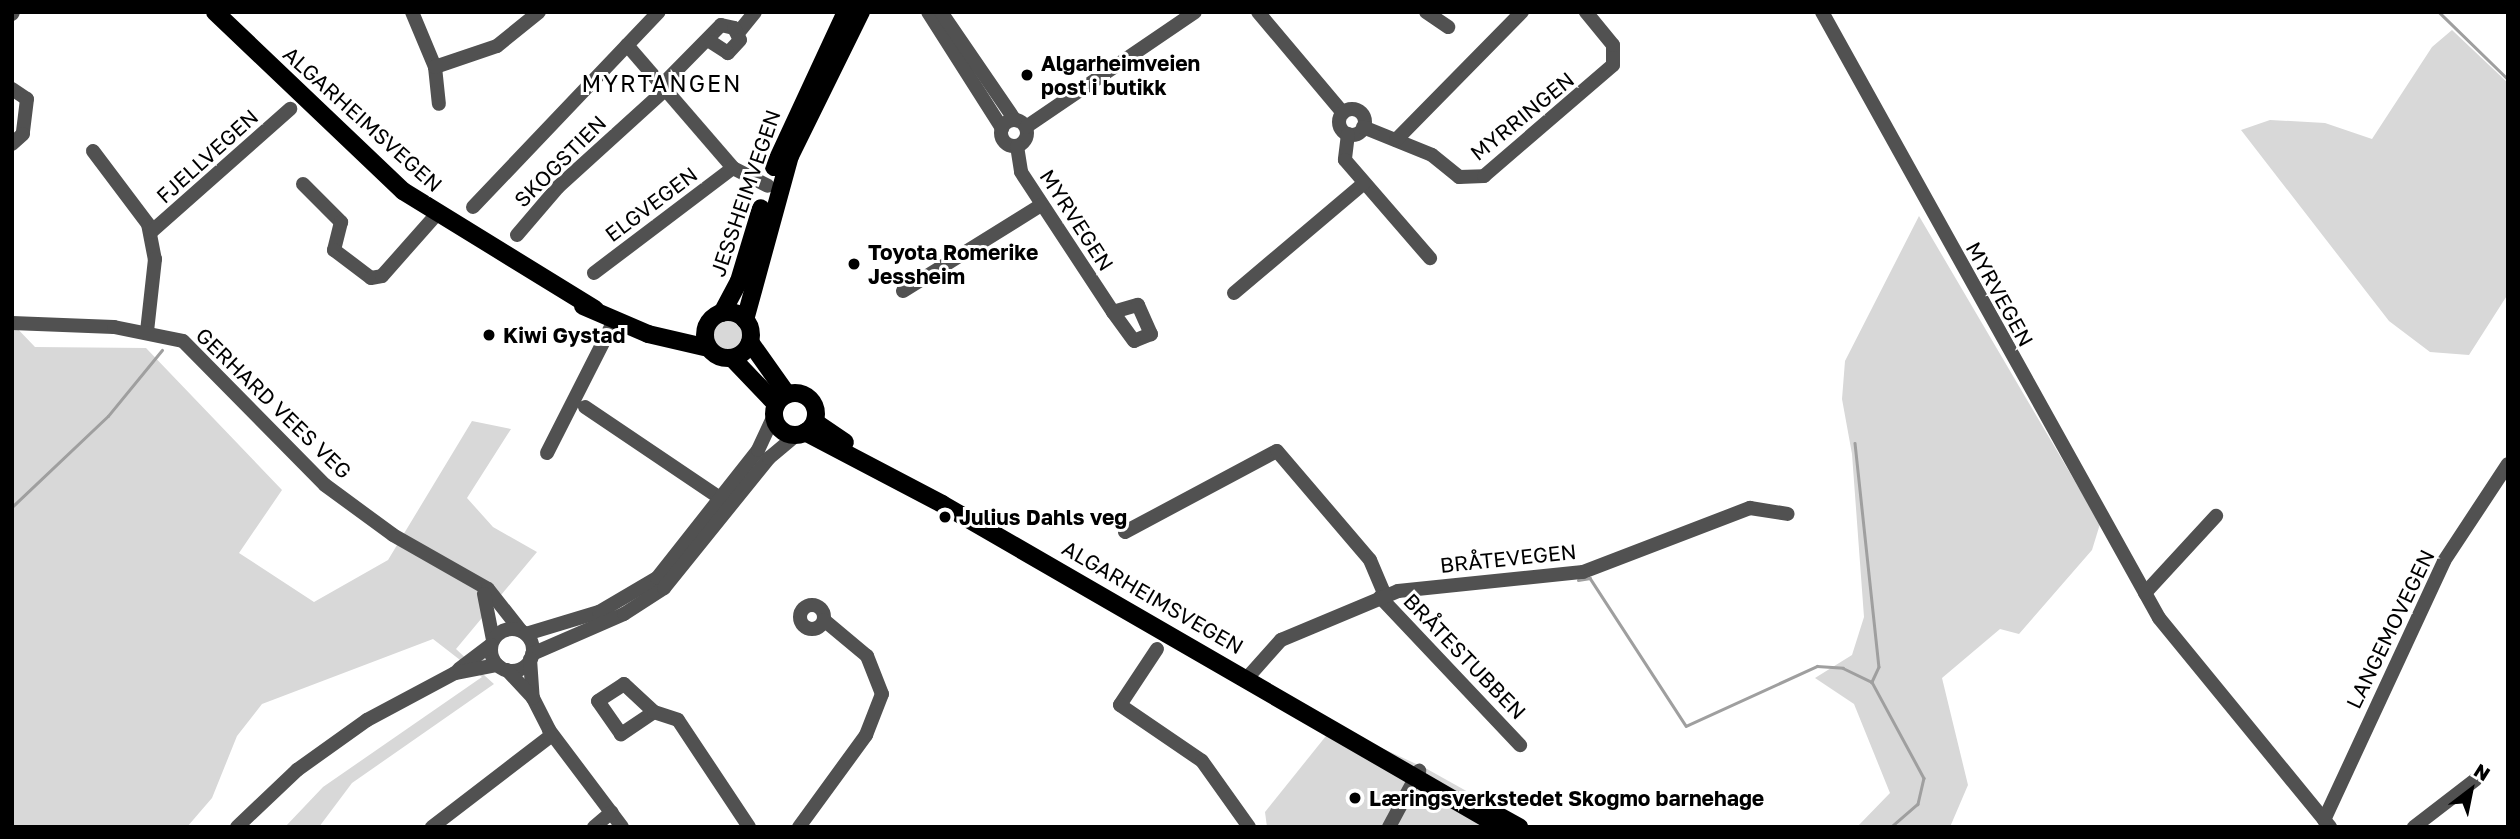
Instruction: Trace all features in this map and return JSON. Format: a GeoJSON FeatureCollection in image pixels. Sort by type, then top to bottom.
{"type":"FeatureCollection","features":[{"type":"Feature","properties":{"kind":"main road","name":"ALGARHEIMSVEGEN"},"geometry":{"type":"LineString","coordinates":[[215,12],[388,178],[436,215],[615,319],[662,338],[708,348]]}},
{"type":"Feature","properties":{"kind":"main road","name":"JESSHEIMVEGEN"},"geometry":{"type":"LineString","coordinates":[[722,313],[740,281],[768,186],[846,12]]}},
{"type":"Feature","properties":{"kind":"main road","name":"JESSHEIMVEGEN"},"geometry":{"type":"LineString","coordinates":[[745,320],[790,156],[861,12]]}},
{"type":"Feature","properties":{"kind":"main road"},"geometry":{"type":"LineString","coordinates":[[662,338],[707,325],[722,313],[745,320],[750,342],[779,405],[783,430],[805,429],[811,400],[779,405]]}},
{"type":"Feature","properties":{"kind":"main road"},"geometry":{"type":"LineString","coordinates":[[707,325],[708,348],[732,358],[779,405]]}},
{"type":"Feature","properties":{"kind":"main road"},"geometry":{"type":"LineString","coordinates":[[732,358],[750,342]]}},
{"type":"Feature","properties":{"kind":"main road","name":"ALGARHEIMSVEGEN"},"geometry":{"type":"LineString","coordinates":[[805,429],[1248,677],[1501,827]]}},
{"type":"Feature","properties":{"kind":"main road","name":"ALGARHEIMSVEGEN"},"geometry":{"type":"LineString","coordinates":[[1417,775],[1519,827]]}},
{"type":"Feature","properties":{"kind":"street"},"geometry":{"type":"LineString","coordinates":[[412,12],[435,66],[439,103]]}},
{"type":"Feature","properties":{"kind":"street"},"geometry":{"type":"LineString","coordinates":[[435,66],[497,46],[539,12]]}},
{"type":"Feature","properties":{"kind":"street"},"geometry":{"type":"LineString","coordinates":[[473,207],[659,12]]}},
{"type":"Feature","properties":{"kind":"street"},"geometry":{"type":"LineString","coordinates":[[711,42],[728,53],[738,46],[738,33],[755,12]]}},
{"type":"Feature","properties":{"kind":"street"},"geometry":{"type":"LineString","coordinates":[[928,12],[1002,128],[1002,140],[1017,146],[1026,139],[1021,123],[942,12]]}},
{"type":"Feature","properties":{"kind":"street"},"geometry":{"type":"LineString","coordinates":[[1002,128],[1021,123],[1195,12]]}},
{"type":"Feature","properties":{"kind":"street"},"geometry":{"type":"LineString","coordinates":[[1258,12],[1343,113],[1339,125],[1348,134]]}},
{"type":"Feature","properties":{"kind":"street"},"geometry":{"type":"LineString","coordinates":[[1426,12],[1448,27]]}},
{"type":"Feature","properties":{"kind":"street"},"geometry":{"type":"LineString","coordinates":[[1396,140],[1522,12]]}},
{"type":"Feature","properties":{"kind":"street","name":"MYRRINGEN"},"geometry":{"type":"LineString","coordinates":[[1343,113],[1359,112],[1363,127],[1432,155],[1459,177],[1476,179],[1494,169],[1614,65],[1613,45],[1586,12]]}},
{"type":"Feature","properties":{"kind":"street","name":"MYRVEGEN"},"geometry":{"type":"LineString","coordinates":[[1822,12],[2172,638],[2327,823]]}},
{"type":"Feature","properties":{"kind":"street","name":"SKOGSTIEN"},"geometry":{"type":"LineString","coordinates":[[517,235],[558,187],[711,42],[721,26],[738,33]]}},
{"type":"Feature","properties":{"kind":"street"},"geometry":{"type":"LineString","coordinates":[[627,45],[733,168],[768,186]]}},
{"type":"Feature","properties":{"kind":"street"},"geometry":{"type":"LineString","coordinates":[[12,89],[27,99],[23,134],[12,144]]}},
{"type":"Feature","properties":{"kind":"street","name":"FJELLVEGEN"},"geometry":{"type":"LineString","coordinates":[[151,232],[290,109]]}},
{"type":"Feature","properties":{"kind":"street"},"geometry":{"type":"LineString","coordinates":[[1348,134],[1363,127]]}},
{"type":"Feature","properties":{"kind":"street"},"geometry":{"type":"LineString","coordinates":[[1348,134],[1344,156],[1364,183],[1430,258]]}},
{"type":"Feature","properties":{"kind":"street","name":"MYRVEGEN"},"geometry":{"type":"LineString","coordinates":[[1017,146],[1021,172],[1114,312]]}},
{"type":"Feature","properties":{"kind":"street","name":"FJELLVEGEN"},"geometry":{"type":"LineString","coordinates":[[93,151],[151,232],[155,259],[147,331]]}},
{"type":"Feature","properties":{"kind":"street","name":"ELGVEGEN"},"geometry":{"type":"LineString","coordinates":[[594,273],[733,168]]}},
{"type":"Feature","properties":{"kind":"street"},"geometry":{"type":"LineString","coordinates":[[1234,293],[1364,183]]}},
{"type":"Feature","properties":{"kind":"street"},"geometry":{"type":"LineString","coordinates":[[303,184],[341,222],[334,250],[371,278],[386,272],[436,215]]}},
{"type":"Feature","properties":{"kind":"street"},"geometry":{"type":"LineString","coordinates":[[902,291],[1041,205]]}},
{"type":"Feature","properties":{"kind":"street"},"geometry":{"type":"LineString","coordinates":[[547,453],[615,319]]}},
{"type":"Feature","properties":{"kind":"street","name":"GERHARD VEES VEG"},"geometry":{"type":"LineString","coordinates":[[12,323],[45,320],[147,331],[195,349],[341,497],[483,586],[523,633]]}},
{"type":"Feature","properties":{"kind":"street"},"geometry":{"type":"LineString","coordinates":[[455,673],[502,668],[531,657],[644,602],[680,573],[727,503],[779,405]]}},
{"type":"Feature","properties":{"kind":"street"},"geometry":{"type":"LineString","coordinates":[[585,407],[727,503]]}},
{"type":"Feature","properties":{"kind":"street"},"geometry":{"type":"LineString","coordinates":[[237,827],[329,746],[455,673],[505,630],[523,633],[637,593],[672,565],[774,452],[805,429]]}},
{"type":"Feature","properties":{"kind":"street"},"geometry":{"type":"LineString","coordinates":[[1125,532],[1277,452],[1370,560],[1383,596]]}},
{"type":"Feature","properties":{"kind":"street","name":"LANGEMOVEGEN"},"geometry":{"type":"LineString","coordinates":[[2327,823],[2444,561],[2508,464]]}},
{"type":"Feature","properties":{"kind":"street","name":"BRÅTEVEGEN"},"geometry":{"type":"LineString","coordinates":[[1248,677],[1281,640],[1383,596],[1583,572],[1750,508],[1788,514]]}},
{"type":"Feature","properties":{"kind":"street"},"geometry":{"type":"LineString","coordinates":[[2145,593],[2216,516]]}},
{"type":"Feature","properties":{"kind":"street"},"geometry":{"type":"LineString","coordinates":[[483,586],[492,643],[502,668],[533,698],[552,735],[622,827]]}},
{"type":"Feature","properties":{"kind":"street","name":"BRÅTESTUBBEN"},"geometry":{"type":"LineString","coordinates":[[1383,596],[1520,745]]}},
{"type":"Feature","properties":{"kind":"street"},"geometry":{"type":"LineString","coordinates":[[799,827],[866,735],[882,694],[867,656],[824,620]]}},
{"type":"Feature","properties":{"kind":"street"},"geometry":{"type":"LineString","coordinates":[[523,633],[531,657],[533,698]]}},
{"type":"Feature","properties":{"kind":"street"},"geometry":{"type":"LineString","coordinates":[[1157,649],[1120,705],[1202,761],[1249,827]]}},
{"type":"Feature","properties":{"kind":"street"},"geometry":{"type":"LineString","coordinates":[[654,712],[668,713],[690,733],[750,827]]}},
{"type":"Feature","properties":{"kind":"street"},"geometry":{"type":"LineString","coordinates":[[432,827],[552,735]]}},
{"type":"Feature","properties":{"kind":"street"},"geometry":{"type":"LineString","coordinates":[[1389,827],[1417,775]]}},
{"type":"Feature","properties":{"kind":"street"},"geometry":{"type":"LineString","coordinates":[[2414,827],[2475,780]]}},
{"type":"Feature","properties":{"kind":"street"},"geometry":{"type":"LineString","coordinates":[[594,827],[612,812]]}},
{"type":"Feature","properties":{"kind":"shaded area"},"geometry":{"type":"Polygon","coordinates":[[[2452,30],[2508,83],[2508,294],[2469,355],[2430,352],[2389,321],[2241,130],[2270,120],[2325,123],[2372,139],[2432,47],[2452,30]]]}},
{"type":"Feature","properties":{"kind":"shaded area"},"geometry":{"type":"Polygon","coordinates":[[[1919,216],[2100,524],[2092,550],[2019,634],[2000,629],[1942,678],[1968,785],[1950,827],[1857,827],[1890,793],[1854,704],[1815,678],[1852,655],[1864,617],[1852,454],[1842,399],[1845,361],[1919,216]]]}},
{"type":"Feature","properties":{"kind":"shaded area"},"geometry":{"type":"Polygon","coordinates":[[[728,321],[738,325],[742,335],[738,345],[728,349],[718,345],[714,335],[718,325],[728,321]]]}},
{"type":"Feature","properties":{"kind":"shaded area"},"geometry":{"type":"Polygon","coordinates":[[[12,323],[35,347],[146,348],[282,490],[239,553],[314,602],[388,560],[472,421],[511,429],[467,498],[493,527],[537,552],[456,649],[472,664],[484,657],[486,662],[474,666],[494,684],[352,783],[319,827],[285,827],[323,787],[482,677],[433,639],[262,704],[237,736],[212,798],[187,827],[12,827],[12,323]]]}},
{"type":"Feature","properties":{"kind":"shaded area"},"geometry":{"type":"Polygon","coordinates":[[[1334,726],[1427,769],[1531,827],[1267,827],[1265,812],[1334,726]]]}},
{"type":"Feature","properties":{"kind":"waterway"},"geometry":{"type":"LineString","coordinates":[[2439,12],[2508,79]]}},
{"type":"Feature","properties":{"kind":"waterway"},"geometry":{"type":"LineString","coordinates":[[12,507],[108,416],[162,350]]}},
{"type":"Feature","properties":{"kind":"waterway"},"geometry":{"type":"LineString","coordinates":[[1855,443],[1879,667],[1872,682]]}},
{"type":"Feature","properties":{"kind":"waterway"},"geometry":{"type":"LineString","coordinates":[[1578,580],[1590,578],[1686,726],[1817,666],[1843,668],[1872,682],[1924,778],[1918,804],[1892,827]]}},
{"type":"Feature","properties":{"kind":"place","name":"Algarheimveien post i butikk"},"geometry":{"type":"Point","coordinates":[1027,75]}},
{"type":"Feature","properties":{"kind":"place","name":"Toyota Romerike Jessheim"},"geometry":{"type":"Point","coordinates":[854,264]}},
{"type":"Feature","properties":{"kind":"place","name":"Kiwi Gystad"},"geometry":{"type":"Point","coordinates":[489,335]}},
{"type":"Feature","properties":{"kind":"place","name":"Julius Dahls veg"},"geometry":{"type":"Point","coordinates":[945,517]}},
{"type":"Feature","properties":{"kind":"place","name":"Læringsverkstedet Skogmo barnehage"},"geometry":{"type":"Point","coordinates":[1355,798]}},
{"type":"Feature","properties":{"kind":"district","name":"MYRTANGEN"},"geometry":{"type":"Point","coordinates":[662,83]}}]}
